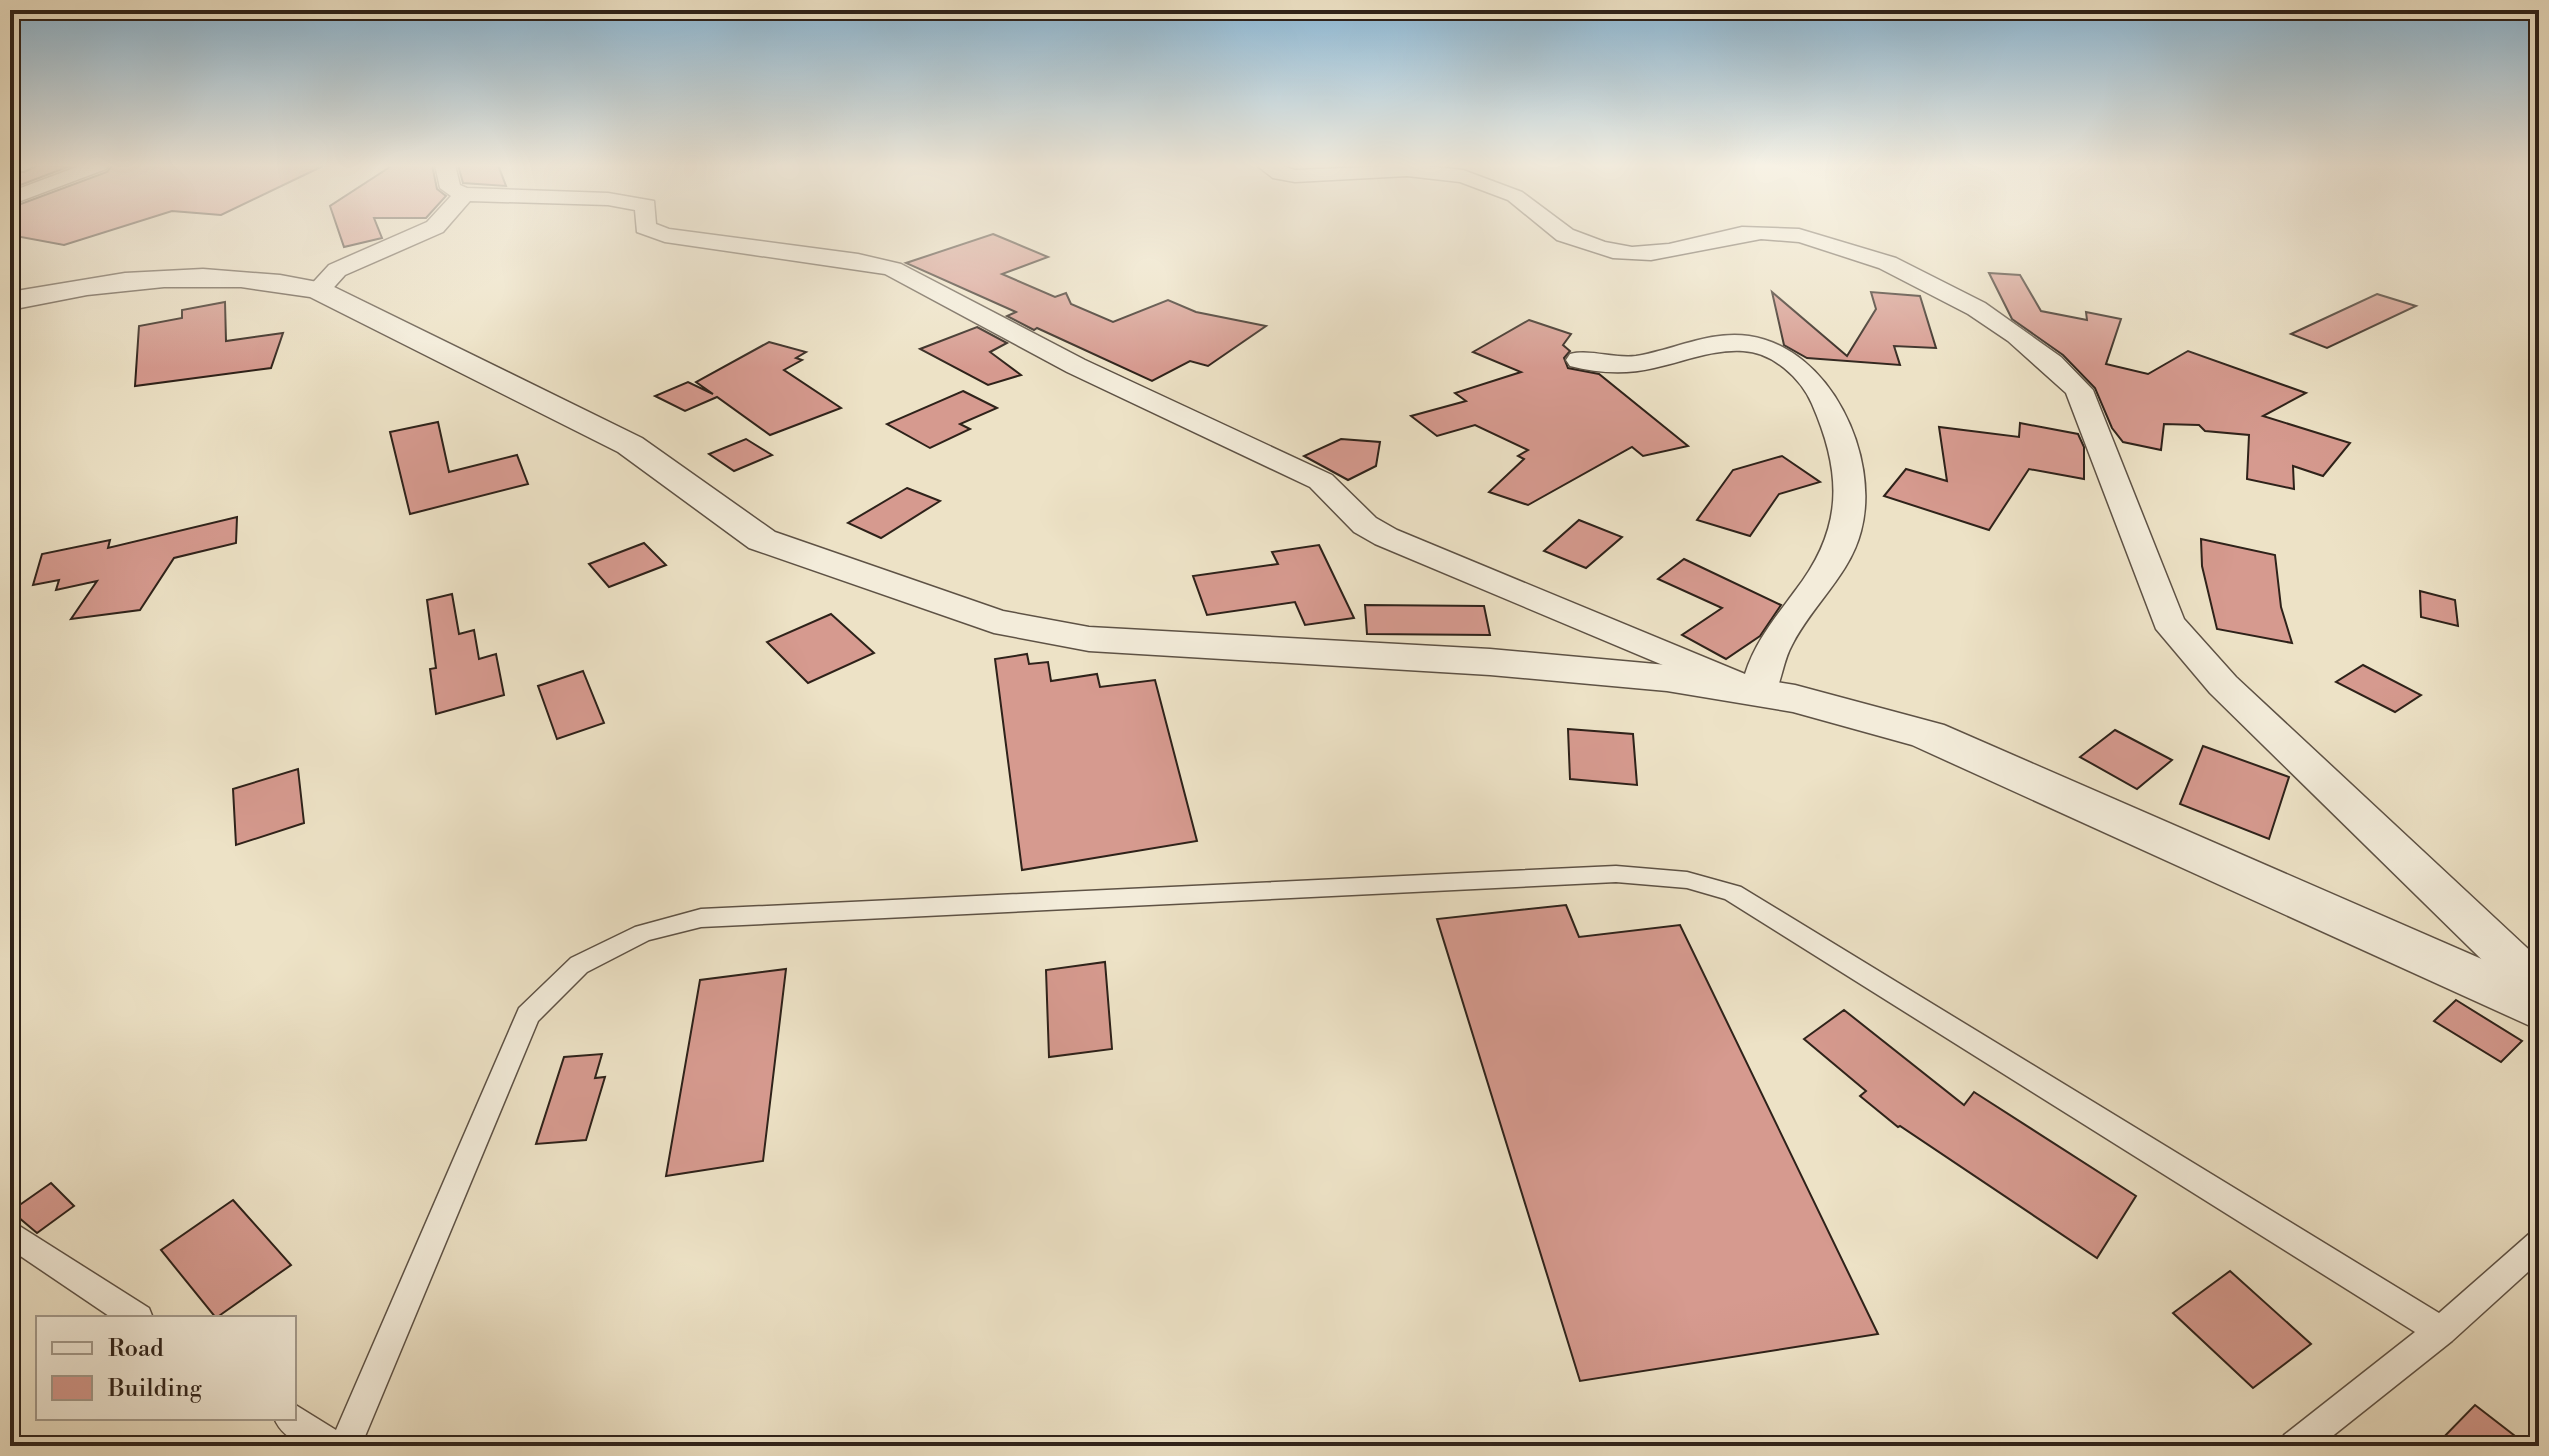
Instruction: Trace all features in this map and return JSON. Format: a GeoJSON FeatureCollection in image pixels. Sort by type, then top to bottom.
{"type":"FeatureCollection","features":[{"type":"Feature","properties":{"kind":"street"},"geometry":{"type":"LineString","coordinates":[[318,290],[337,270],[421,233]]}},
{"type":"Feature","properties":{"kind":"street"},"geometry":{"type":"LineString","coordinates":[[660,233],[858,261],[893,269],[1076,366],[1321,481],[1365,525],[1386,537],[1758,693]]}},
{"type":"Feature","properties":{"kind":"street"},"geometry":{"type":"LineString","coordinates":[[1565,233],[1611,251],[1635,255],[1743,234],[1811,237],[1878,257],[1925,280],[2057,364],[2079,390],[2168,622],[2223,685],[2539,987]]}},
{"type":"Feature","properties":{"kind":"street"},"geometry":{"type":"LineString","coordinates":[[10,301],[133,280],[197,276],[266,278],[318,290],[630,445],[762,540],[994,621],[1089,639],[1490,662],[1667,678],[1795,699],[1928,735],[2539,1008]]}},
{"type":"Feature","properties":{"kind":"street"},"geometry":{"type":"LineString","coordinates":[[1579,360],[1612,366],[1743,343],[1765,346],[1790,360],[1822,392],[1849,483],[1849,516],[1836,556],[1775,644],[1758,693]]}},
{"type":"Feature","properties":{"kind":"lane"},"geometry":{"type":"LineString","coordinates":[[345,1446],[528,1015],[579,965],[643,933],[701,918],[1616,874],[1687,880],[1733,893],[2441,1331]]}},
{"type":"Feature","properties":{"kind":"lane"},"geometry":{"type":"LineString","coordinates":[[10,1233],[135,1316]]}},
{"type":"Feature","properties":{"kind":"lane"},"geometry":{"type":"LineString","coordinates":[[2295,1446],[2441,1331],[2539,1243]]}},
{"type":"Feature","properties":{"kind":"lane"},"geometry":{"type":"LineString","coordinates":[[293,1420],[332,1446]]}},
{"type":"Feature","properties":{"kind":"building"},"geometry":{"type":"Polygon","coordinates":[[[10,233],[102,233],[64,245],[10,233]]]}},
{"type":"Feature","properties":{"kind":"building"},"geometry":{"type":"Polygon","coordinates":[[[339,233],[380,233],[382,238],[344,247],[339,233]]]}},
{"type":"Feature","properties":{"kind":"building"},"geometry":{"type":"Polygon","coordinates":[[[993,234],[1048,257],[1002,274],[1055,297],[1066,293],[1071,304],[1113,322],[1168,300],[1196,312],[1266,326],[1208,366],[1190,361],[1152,381],[1037,328],[1034,330],[1007,316],[1016,312],[906,263],[993,234]]]}},
{"type":"Feature","properties":{"kind":"building"},"geometry":{"type":"Polygon","coordinates":[[[1989,273],[2020,275],[2041,311],[2087,320],[2086,312],[2121,319],[2106,364],[2148,374],[2188,351],[2306,393],[2263,416],[2350,443],[2323,476],[2293,466],[2294,489],[2247,479],[2249,435],[2205,431],[2199,425],[2164,424],[2161,450],[2123,442],[2112,428],[2095,388],[2063,355],[2012,319],[1989,273]]]}},
{"type":"Feature","properties":{"kind":"building"},"geometry":{"type":"Polygon","coordinates":[[[1772,292],[1847,356],[1876,309],[1871,292],[1920,296],[1936,348],[1894,346],[1900,365],[1807,358],[1784,345],[1772,292]]]}},
{"type":"Feature","properties":{"kind":"building"},"geometry":{"type":"Polygon","coordinates":[[[2377,294],[2416,306],[2327,348],[2291,334],[2377,294]]]}},
{"type":"Feature","properties":{"kind":"building"},"geometry":{"type":"Polygon","coordinates":[[[225,302],[226,341],[283,333],[271,368],[135,386],[139,326],[182,318],[182,310],[225,302]]]}},
{"type":"Feature","properties":{"kind":"building"},"geometry":{"type":"Polygon","coordinates":[[[1529,320],[1571,334],[1563,345],[1570,351],[1564,358],[1568,368],[1599,374],[1688,446],[1643,456],[1632,447],[1528,505],[1489,492],[1524,459],[1518,456],[1528,450],[1475,425],[1437,436],[1411,416],[1466,401],[1455,393],[1521,372],[1473,352],[1529,320]]]}},
{"type":"Feature","properties":{"kind":"building"},"geometry":{"type":"Polygon","coordinates":[[[977,327],[1007,343],[990,352],[1021,375],[988,385],[920,349],[977,327]]]}},
{"type":"Feature","properties":{"kind":"building"},"geometry":{"type":"Polygon","coordinates":[[[769,342],[806,352],[796,358],[802,360],[784,370],[841,408],[770,435],[717,397],[685,411],[655,396],[688,382],[713,394],[696,382],[769,342]]]}},
{"type":"Feature","properties":{"kind":"building"},"geometry":{"type":"Polygon","coordinates":[[[963,391],[997,408],[960,424],[970,429],[930,448],[887,424],[963,391]]]}},
{"type":"Feature","properties":{"kind":"building"},"geometry":{"type":"Polygon","coordinates":[[[438,422],[449,472],[517,455],[528,484],[410,514],[390,432],[438,422]]]}},
{"type":"Feature","properties":{"kind":"building"},"geometry":{"type":"Polygon","coordinates":[[[2020,423],[2078,434],[2084,447],[2084,479],[2029,469],[1989,530],[1884,496],[1906,469],[1947,481],[1939,427],[2019,437],[2020,423]]]}},
{"type":"Feature","properties":{"kind":"building"},"geometry":{"type":"Polygon","coordinates":[[[746,439],[772,455],[734,471],[709,454],[746,439]]]}},
{"type":"Feature","properties":{"kind":"building"},"geometry":{"type":"Polygon","coordinates":[[[1341,439],[1380,442],[1376,466],[1348,480],[1304,456],[1341,439]]]}},
{"type":"Feature","properties":{"kind":"building"},"geometry":{"type":"Polygon","coordinates":[[[1782,456],[1820,482],[1779,494],[1750,536],[1697,520],[1733,470],[1782,456]]]}},
{"type":"Feature","properties":{"kind":"building"},"geometry":{"type":"Polygon","coordinates":[[[907,488],[940,501],[881,538],[848,523],[907,488]]]}},
{"type":"Feature","properties":{"kind":"building"},"geometry":{"type":"Polygon","coordinates":[[[237,517],[236,543],[174,558],[140,610],[71,619],[97,581],[56,590],[59,580],[33,585],[42,554],[110,540],[108,548],[237,517]]]}},
{"type":"Feature","properties":{"kind":"building"},"geometry":{"type":"Polygon","coordinates":[[[1579,520],[1622,537],[1586,568],[1544,551],[1579,520]]]}},
{"type":"Feature","properties":{"kind":"building"},"geometry":{"type":"Polygon","coordinates":[[[2201,539],[2275,555],[2281,607],[2292,643],[2217,629],[2202,566],[2201,539]]]}},
{"type":"Feature","properties":{"kind":"building"},"geometry":{"type":"Polygon","coordinates":[[[644,543],[666,565],[609,587],[589,564],[644,543]]]}},
{"type":"Feature","properties":{"kind":"building"},"geometry":{"type":"Polygon","coordinates":[[[1319,545],[1354,618],[1305,625],[1295,602],[1207,615],[1193,576],[1278,564],[1272,552],[1319,545]]]}},
{"type":"Feature","properties":{"kind":"building"},"geometry":{"type":"Polygon","coordinates":[[[1684,559],[1781,605],[1760,636],[1726,659],[1682,635],[1722,608],[1658,579],[1684,559]]]}},
{"type":"Feature","properties":{"kind":"building"},"geometry":{"type":"Polygon","coordinates":[[[2420,591],[2455,600],[2458,626],[2421,617],[2420,591]]]}},
{"type":"Feature","properties":{"kind":"building"},"geometry":{"type":"Polygon","coordinates":[[[452,594],[459,634],[474,630],[479,659],[496,654],[504,695],[436,714],[430,669],[436,668],[427,600],[452,594]]]}},
{"type":"Feature","properties":{"kind":"building"},"geometry":{"type":"Polygon","coordinates":[[[1365,605],[1484,606],[1490,635],[1367,634],[1365,605]]]}},
{"type":"Feature","properties":{"kind":"building"},"geometry":{"type":"Polygon","coordinates":[[[831,614],[874,653],[808,683],[767,642],[831,614]]]}},
{"type":"Feature","properties":{"kind":"building"},"geometry":{"type":"Polygon","coordinates":[[[1027,654],[1029,664],[1048,662],[1051,681],[1097,674],[1100,687],[1155,680],[1197,841],[1022,870],[995,659],[1027,654]]]}},
{"type":"Feature","properties":{"kind":"building"},"geometry":{"type":"Polygon","coordinates":[[[2363,665],[2421,695],[2395,712],[2336,682],[2363,665]]]}},
{"type":"Feature","properties":{"kind":"building"},"geometry":{"type":"Polygon","coordinates":[[[583,671],[604,723],[557,739],[538,686],[583,671]]]}},
{"type":"Feature","properties":{"kind":"building"},"geometry":{"type":"Polygon","coordinates":[[[1568,729],[1633,734],[1637,785],[1570,779],[1568,729]]]}},
{"type":"Feature","properties":{"kind":"building"},"geometry":{"type":"Polygon","coordinates":[[[2115,730],[2172,760],[2137,789],[2080,757],[2115,730]]]}},
{"type":"Feature","properties":{"kind":"building"},"geometry":{"type":"Polygon","coordinates":[[[2203,746],[2289,777],[2269,839],[2180,804],[2203,746]]]}},
{"type":"Feature","properties":{"kind":"building"},"geometry":{"type":"Polygon","coordinates":[[[298,769],[304,823],[236,845],[233,789],[298,769]]]}},
{"type":"Feature","properties":{"kind":"building"},"geometry":{"type":"Polygon","coordinates":[[[1566,905],[1579,937],[1680,925],[1878,1334],[1580,1381],[1437,919],[1566,905]]]}},
{"type":"Feature","properties":{"kind":"building"},"geometry":{"type":"Polygon","coordinates":[[[1105,962],[1112,1049],[1049,1057],[1046,970],[1105,962]]]}},
{"type":"Feature","properties":{"kind":"building"},"geometry":{"type":"Polygon","coordinates":[[[786,969],[763,1161],[666,1176],[700,980],[786,969]]]}},
{"type":"Feature","properties":{"kind":"building"},"geometry":{"type":"Polygon","coordinates":[[[2456,1000],[2522,1041],[2501,1062],[2434,1021],[2456,1000]]]}},
{"type":"Feature","properties":{"kind":"building"},"geometry":{"type":"Polygon","coordinates":[[[1844,1010],[1964,1105],[1974,1092],[2136,1196],[2097,1258],[1898,1127],[1860,1096],[1866,1091],[1804,1039],[1844,1010]]]}},
{"type":"Feature","properties":{"kind":"building"},"geometry":{"type":"Polygon","coordinates":[[[602,1054],[595,1078],[605,1077],[586,1140],[536,1144],[564,1057],[602,1054]]]}},
{"type":"Feature","properties":{"kind":"building"},"geometry":{"type":"Polygon","coordinates":[[[51,1183],[74,1206],[37,1233],[11,1211],[51,1183]]]}},
{"type":"Feature","properties":{"kind":"building"},"geometry":{"type":"Polygon","coordinates":[[[233,1200],[291,1265],[219,1316],[214,1316],[161,1250],[233,1200]]]}},
{"type":"Feature","properties":{"kind":"building"},"geometry":{"type":"Polygon","coordinates":[[[2230,1271],[2311,1344],[2253,1388],[2173,1313],[2230,1271]]]}},
{"type":"Feature","properties":{"kind":"building"},"geometry":{"type":"Polygon","coordinates":[[[2475,1405],[2528,1446],[2435,1446],[2475,1405]]]}}]}
